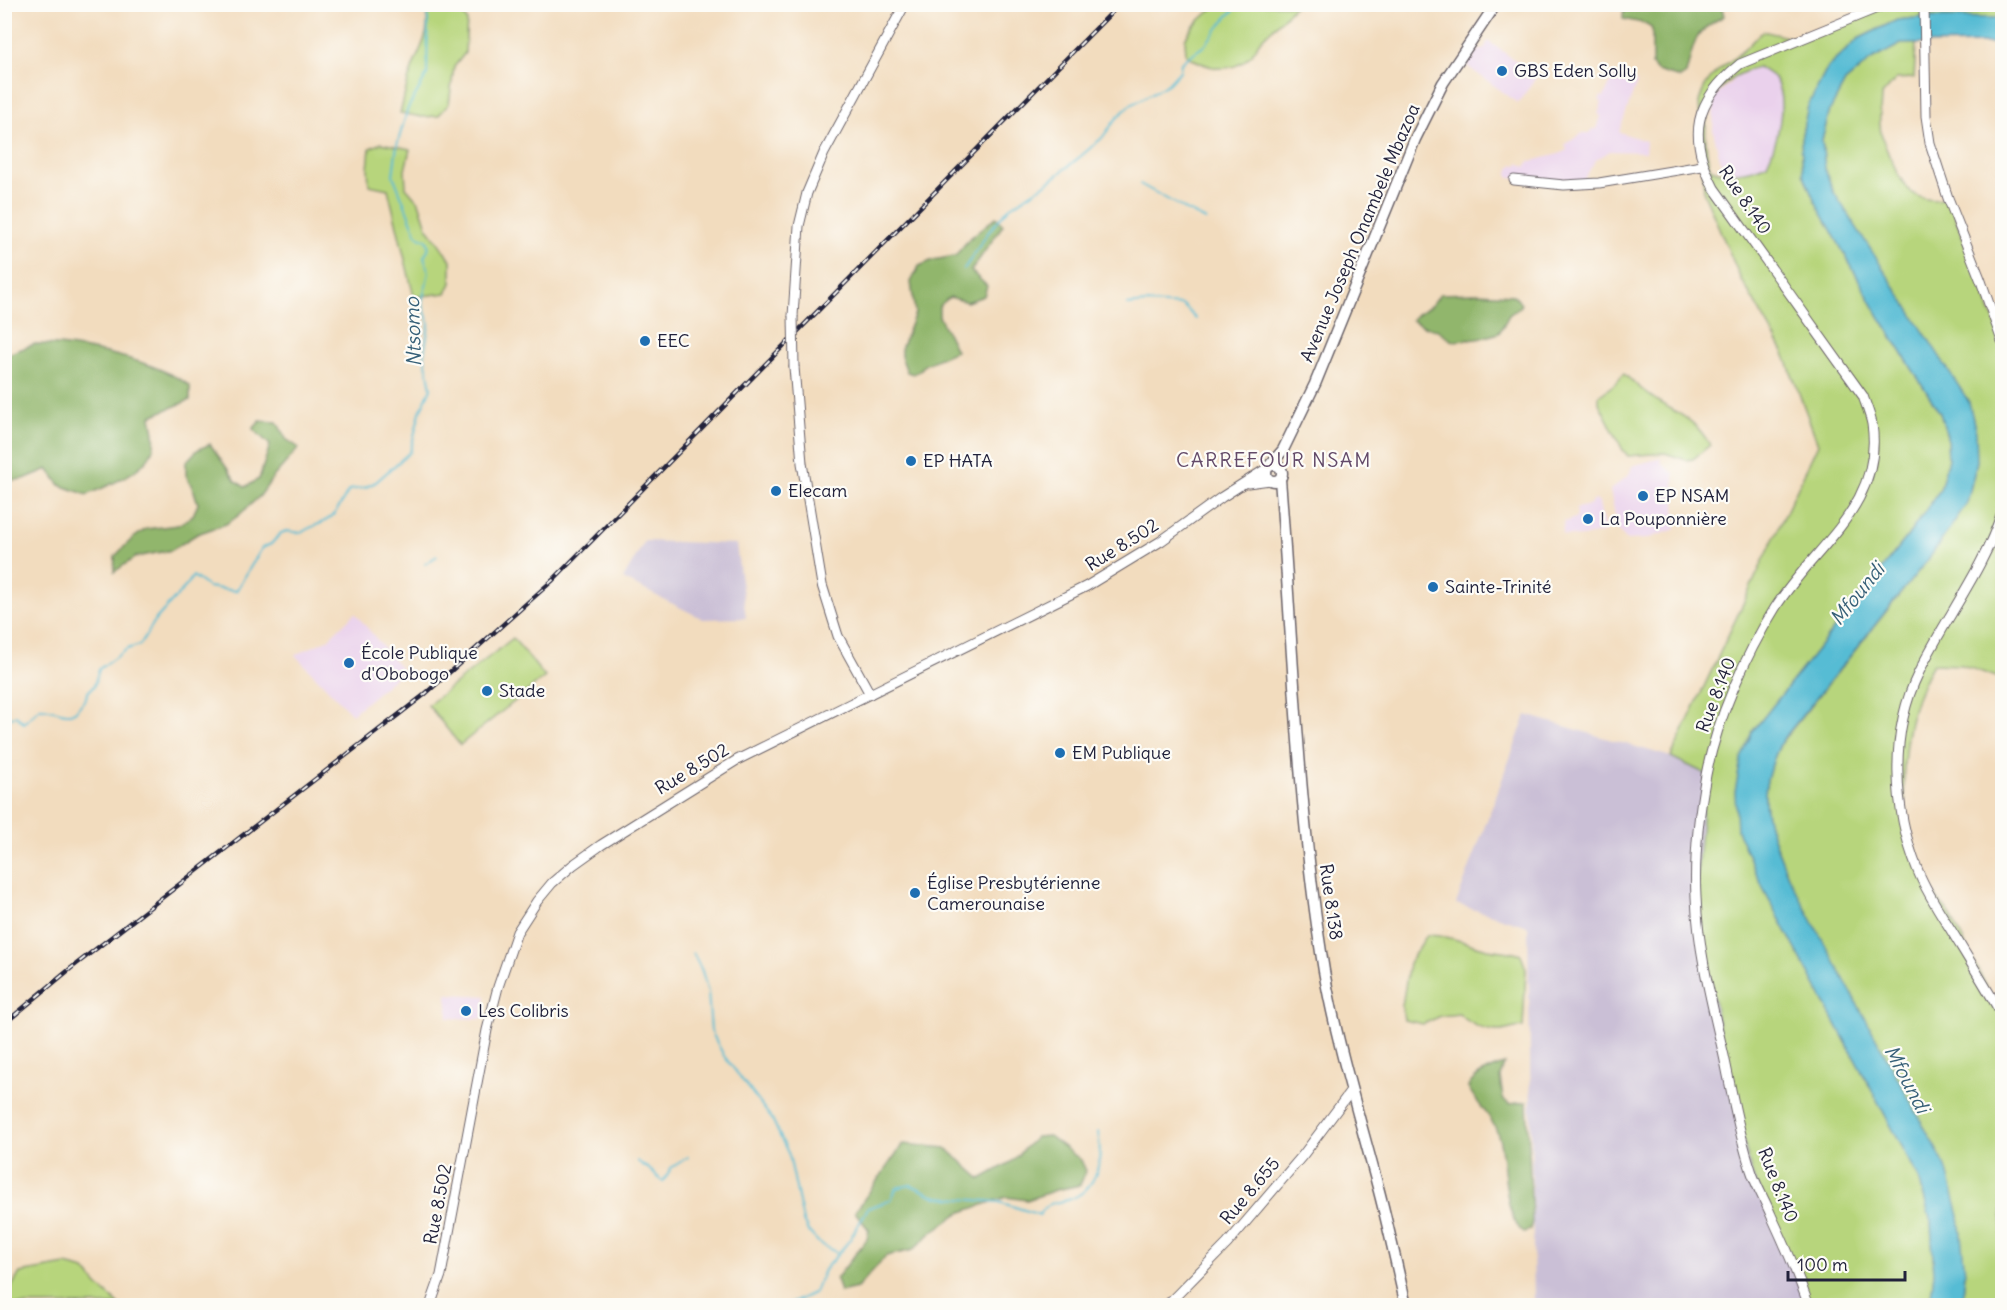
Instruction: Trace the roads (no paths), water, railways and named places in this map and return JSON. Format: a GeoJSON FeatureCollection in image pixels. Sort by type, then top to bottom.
{"type":"FeatureCollection","features":[{"type":"Feature","properties":{"kind":"main road"},"geometry":{"type":"LineString","coordinates":[[870,694],[838,636],[822,585],[802,463],[794,367],[794,278],[799,226],[807,193],[824,153],[906,4]]}},
{"type":"Feature","properties":{"kind":"main road","name":"Avenue Joseph Onambele Mbazoa"},"geometry":{"type":"LineString","coordinates":[[1273,474],[1315,384],[1415,139],[1443,83],[1496,4]]}},
{"type":"Feature","properties":{"kind":"main road","name":"Rue 8.140"},"geometry":{"type":"LineString","coordinates":[[1809,1305],[1751,1171],[1729,1081],[1703,958],[1695,896],[1698,831],[1706,774],[1743,668],[1785,593],[1842,525],[1863,493],[1873,449],[1872,422],[1863,396],[1714,188],[1702,166],[1698,125],[1708,97],[1722,79],[1740,64],[1887,4]]}},
{"type":"Feature","properties":{"kind":"main road"},"geometry":{"type":"LineString","coordinates":[[1924,4],[1926,116],[1930,143],[1948,198],[2002,341]]}},
{"type":"Feature","properties":{"kind":"main road","name":"Rue 8.140"},"geometry":{"type":"LineString","coordinates":[[1514,180],[1564,185],[1599,183],[1702,166]]}},
{"type":"Feature","properties":{"kind":"main road","name":"Rue 8.502"},"geometry":{"type":"LineString","coordinates":[[430,1305],[441,1275],[492,1009],[502,972],[517,932],[552,883],[573,865],[737,760],[1019,621],[1125,565],[1222,497],[1246,483],[1273,474]]}},
{"type":"Feature","properties":{"kind":"main road","name":"Rue 8.138"},"geometry":{"type":"LineString","coordinates":[[1273,474],[1279,495],[1311,883],[1325,974],[1406,1305]]}},
{"type":"Feature","properties":{"kind":"main road"},"geometry":{"type":"LineString","coordinates":[[2002,512],[1986,554],[1917,675],[1900,730],[1898,769],[1901,807],[1907,840],[1918,872],[2002,1016]]}},
{"type":"Feature","properties":{"kind":"main road","name":"Rue 8.655"},"geometry":{"type":"LineString","coordinates":[[1166,1305],[1227,1244],[1303,1155],[1352,1091]]}},
{"type":"Feature","properties":{"kind":"water"},"geometry":{"type":"Polygon","coordinates":[[[1925,17],[2002,18],[2002,43],[1901,44],[1871,60],[1845,82],[1830,110],[1822,140],[1825,169],[1833,191],[1969,402],[1976,432],[1977,461],[1967,503],[1932,554],[1781,742],[1772,763],[1765,801],[1770,829],[1788,876],[1946,1167],[1959,1216],[1965,1273],[1962,1305],[1930,1305],[1934,1273],[1931,1222],[1919,1178],[1763,888],[1737,830],[1735,792],[1741,759],[1752,732],[1907,537],[1940,490],[1948,459],[1947,436],[1940,413],[1879,316],[1814,199],[1803,173],[1801,139],[1808,106],[1828,67],[1858,39],[1897,20],[1925,17]]]}},
{"type":"Feature","properties":{"kind":"waterway","name":"Ntsomo"},"geometry":{"type":"LineString","coordinates":[[4,718],[16,716],[24,723],[40,708],[66,713],[75,712],[94,686],[99,669],[127,649],[140,645],[156,619],[193,576],[208,587],[236,591],[262,548],[271,544],[281,533],[287,531],[301,533],[328,519],[337,510],[349,490],[364,488],[376,482],[410,452],[420,412],[431,388],[424,353],[429,324],[422,302],[429,272],[424,257],[428,245],[427,240],[416,233],[393,175],[397,145],[408,108],[427,75],[428,12],[431,4]]}},
{"type":"Feature","properties":{"kind":"waterway"},"geometry":{"type":"LineString","coordinates":[[1131,105],[1168,84],[1180,71],[1181,63],[1204,46],[1240,4]]}},
{"type":"Feature","properties":{"kind":"waterway"},"geometry":{"type":"LineString","coordinates":[[964,269],[990,230],[1009,208],[1050,181],[1081,156],[1102,138],[1129,106]]}},
{"type":"Feature","properties":{"kind":"waterway"},"geometry":{"type":"LineString","coordinates":[[1140,184],[1183,208]]}},
{"type":"Feature","properties":{"kind":"waterway"},"geometry":{"type":"LineString","coordinates":[[1184,209],[1206,220]]}},
{"type":"Feature","properties":{"kind":"waterway"},"geometry":{"type":"LineString","coordinates":[[1127,305],[1146,303],[1183,305],[1196,319]]}},
{"type":"Feature","properties":{"kind":"waterway"},"geometry":{"type":"LineString","coordinates":[[425,564],[437,556]]}},
{"type":"Feature","properties":{"kind":"waterway"},"geometry":{"type":"LineString","coordinates":[[693,953],[702,971],[708,992],[711,1031],[724,1056],[772,1119],[789,1155],[803,1221],[808,1231],[820,1244],[838,1253]]}},
{"type":"Feature","properties":{"kind":"waterway"},"geometry":{"type":"LineString","coordinates":[[786,1306],[815,1292],[824,1270],[849,1241],[868,1208],[891,1200],[896,1188],[911,1185],[937,1197],[999,1202],[1040,1215],[1049,1205],[1078,1195],[1092,1181],[1099,1163],[1098,1132]]}},
{"type":"Feature","properties":{"kind":"waterway"},"geometry":{"type":"LineString","coordinates":[[637,1161],[663,1182],[671,1168],[688,1157]]}},
{"type":"Feature","properties":{"kind":"railway"},"geometry":{"type":"LineString","coordinates":[[4,1024],[70,969],[424,695],[553,580],[1120,4]]}},
{"type":"Feature","properties":{"kind":"place","name":"GBS Eden Solly"},"geometry":{"type":"Point","coordinates":[1502,71]}},
{"type":"Feature","properties":{"kind":"place","name":"EEC"},"geometry":{"type":"Point","coordinates":[645,341]}},
{"type":"Feature","properties":{"kind":"place","name":"EP HATA"},"geometry":{"type":"Point","coordinates":[911,461]}},
{"type":"Feature","properties":{"kind":"place","name":"Elecam"},"geometry":{"type":"Point","coordinates":[776,491]}},
{"type":"Feature","properties":{"kind":"place","name":"EP NSAM"},"geometry":{"type":"Point","coordinates":[1643,496]}},
{"type":"Feature","properties":{"kind":"place","name":"La Pouponnière"},"geometry":{"type":"Point","coordinates":[1588,519]}},
{"type":"Feature","properties":{"kind":"place","name":"Sainte-Trinité"},"geometry":{"type":"Point","coordinates":[1433,587]}},
{"type":"Feature","properties":{"kind":"place","name":"École Publique d'Obobogo"},"geometry":{"type":"Point","coordinates":[349,663]}},
{"type":"Feature","properties":{"kind":"place","name":"Stade"},"geometry":{"type":"Point","coordinates":[487,691]}},
{"type":"Feature","properties":{"kind":"place","name":"EM Publique"},"geometry":{"type":"Point","coordinates":[1060,753]}},
{"type":"Feature","properties":{"kind":"place","name":"Église Presbytérienne Camerounaise"},"geometry":{"type":"Point","coordinates":[915,893]}},
{"type":"Feature","properties":{"kind":"place","name":"Les Colibris"},"geometry":{"type":"Point","coordinates":[466,1011]}},
{"type":"Feature","properties":{"kind":"district","name":"CARREFOUR NSAM"},"geometry":{"type":"Point","coordinates":[1274,460]}},
{"type":"Feature","properties":{"kind":"water label","name":"Mfoundi"},"geometry":{"type":"Point","coordinates":[1857,594]}},
{"type":"Feature","properties":{"kind":"water label","name":"Mfoundi"},"geometry":{"type":"Point","coordinates":[1907,1079]}}]}
